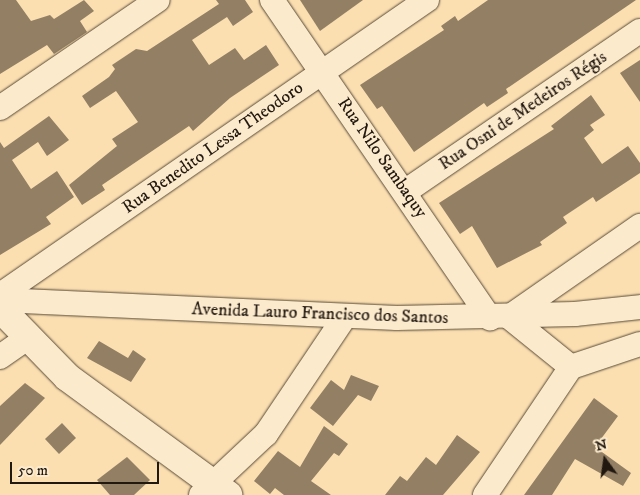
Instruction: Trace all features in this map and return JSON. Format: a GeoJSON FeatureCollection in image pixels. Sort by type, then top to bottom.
{"type":"FeatureCollection","features":[{"type":"Feature","properties":{"kind":"street"},"geometry":{"type":"LineString","coordinates":[[0,108],[158,0]]}},
{"type":"Feature","properties":{"kind":"street","name":"Rua Nilo Sambaquy"},"geometry":{"type":"LineString","coordinates":[[272,0],[406,191],[500,318],[571,367]]}},
{"type":"Feature","properties":{"kind":"street","name":"Rua Benedito Lessa Theodoro"},"geometry":{"type":"LineString","coordinates":[[0,295],[427,0]]}},
{"type":"Feature","properties":{"kind":"street","name":"Rua Osni de Medeiros Régis"},"geometry":{"type":"LineString","coordinates":[[406,191],[640,31]]}},
{"type":"Feature","properties":{"kind":"street"},"geometry":{"type":"LineString","coordinates":[[500,318],[640,226]]}},
{"type":"Feature","properties":{"kind":"street","name":"Avenida Lauro Francisco dos Santos"},"geometry":{"type":"LineString","coordinates":[[0,300],[344,318],[500,318],[640,306]]}},
{"type":"Feature","properties":{"kind":"street"},"geometry":{"type":"LineString","coordinates":[[0,308],[26,339],[67,377],[215,492],[266,434],[344,318]]}},
{"type":"Feature","properties":{"kind":"street"},"geometry":{"type":"LineString","coordinates":[[0,357],[26,339]]}},
{"type":"Feature","properties":{"kind":"street"},"geometry":{"type":"LineString","coordinates":[[486,495],[571,367],[640,344]]}},
{"type":"Feature","properties":{"kind":"building"},"geometry":{"type":"Polygon","coordinates":[[[0,0],[16,0],[31,21],[50,15],[54,19],[84,0],[94,11],[80,21],[87,32],[54,54],[47,45],[0,74],[0,0]]]}},
{"type":"Feature","properties":{"kind":"building"},"geometry":{"type":"Polygon","coordinates":[[[216,0],[245,0],[253,12],[233,26],[227,17],[192,40],[209,65],[235,48],[244,60],[266,45],[279,65],[230,98],[193,131],[189,126],[102,185],[105,190],[82,205],[69,185],[117,146],[112,139],[138,122],[116,91],[90,108],[82,96],[109,77],[115,69],[112,65],[136,49],[147,51],[219,4],[216,0]]]}},
{"type":"Feature","properties":{"kind":"building"},"geometry":{"type":"Polygon","coordinates":[[[300,0],[363,0],[320,31],[300,0]]]}},
{"type":"Feature","properties":{"kind":"building"},"geometry":{"type":"Polygon","coordinates":[[[488,0],[636,0],[506,89],[508,93],[487,107],[484,103],[414,152],[382,106],[377,109],[360,85],[444,30],[441,26],[455,16],[458,21],[488,0]]]}},
{"type":"Feature","properties":{"kind":"building"},"geometry":{"type":"Polygon","coordinates":[[[640,60],[640,102],[620,73],[640,60]]]}},
{"type":"Feature","properties":{"kind":"building"},"geometry":{"type":"Polygon","coordinates":[[[591,95],[605,115],[590,125],[594,130],[584,138],[602,164],[628,146],[640,163],[640,173],[596,202],[593,197],[563,217],[567,223],[540,242],[542,245],[497,268],[472,226],[460,234],[439,203],[554,129],[551,126],[591,95]]]}},
{"type":"Feature","properties":{"kind":"building"},"geometry":{"type":"Polygon","coordinates":[[[49,116],[69,140],[47,156],[38,142],[12,160],[31,189],[57,171],[74,197],[46,217],[51,224],[0,255],[0,142],[4,148],[49,116]]]}},
{"type":"Feature","properties":{"kind":"building"},"geometry":{"type":"Polygon","coordinates":[[[99,341],[128,358],[133,350],[146,359],[131,382],[87,358],[99,341]]]}},
{"type":"Feature","properties":{"kind":"building"},"geometry":{"type":"Polygon","coordinates":[[[351,375],[379,386],[371,401],[358,395],[333,426],[310,408],[331,380],[344,390],[351,375]]]}},
{"type":"Feature","properties":{"kind":"building"},"geometry":{"type":"Polygon","coordinates":[[[25,383],[45,398],[0,445],[0,406],[25,383]]]}},
{"type":"Feature","properties":{"kind":"building"},"geometry":{"type":"Polygon","coordinates":[[[594,398],[618,416],[595,447],[631,473],[623,486],[575,459],[552,495],[524,495],[594,398]]]}},
{"type":"Feature","properties":{"kind":"building"},"geometry":{"type":"Polygon","coordinates":[[[62,423],[76,438],[59,454],[45,439],[62,423]]]}},
{"type":"Feature","properties":{"kind":"building"},"geometry":{"type":"Polygon","coordinates":[[[324,426],[348,444],[339,456],[334,453],[311,481],[331,495],[284,495],[275,488],[270,494],[254,481],[278,451],[300,467],[324,426]]]}},
{"type":"Feature","properties":{"kind":"building"},"geometry":{"type":"Polygon","coordinates":[[[457,435],[480,452],[443,495],[385,495],[400,476],[407,481],[426,457],[436,465],[457,435]]]}},
{"type":"Feature","properties":{"kind":"building"},"geometry":{"type":"Polygon","coordinates":[[[127,457],[150,480],[134,495],[110,495],[97,480],[127,457]]]}}]}
